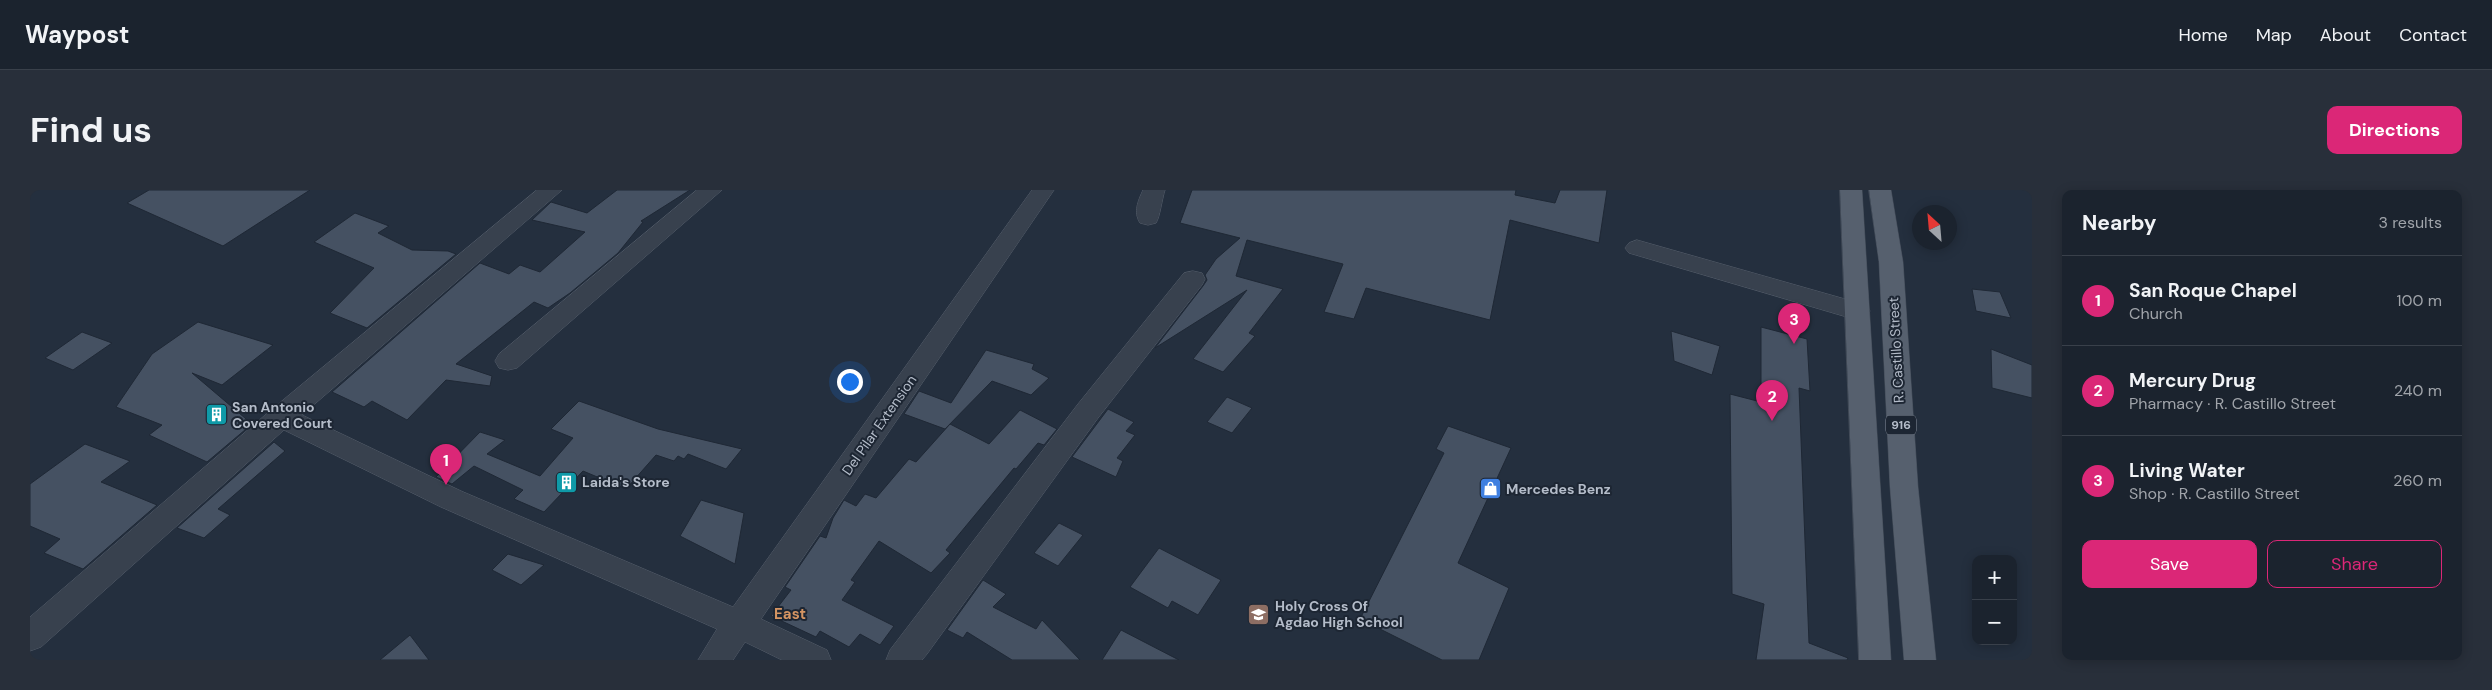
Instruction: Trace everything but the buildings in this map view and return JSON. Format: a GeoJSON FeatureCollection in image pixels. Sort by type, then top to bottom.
{"type":"FeatureCollection","features":[{"type":"Feature","properties":{"kind":"main road"},"geometry":{"type":"LineString","coordinates":[[1851,190],[1858,310],[1864,474],[1875,660]]}},
{"type":"Feature","properties":{"kind":"main road","name":"R. Castillo Street"},"geometry":{"type":"LineString","coordinates":[[1880,190],[1891,262],[1904,486],[1920,660]]}},
{"type":"Feature","properties":{"kind":"main road"},"geometry":{"type":"LineString","coordinates":[[1864,474],[1904,486]]}},
{"type":"Feature","properties":{"kind":"street"},"geometry":{"type":"LineString","coordinates":[[30,637],[281,417],[551,190]]}},
{"type":"Feature","properties":{"kind":"street"},"geometry":{"type":"LineString","coordinates":[[508,361],[711,190]]}},
{"type":"Feature","properties":{"kind":"street","name":"Del Pilar Extension"},"geometry":{"type":"LineString","coordinates":[[714,660],[1043,190]]}},
{"type":"Feature","properties":{"kind":"street"},"geometry":{"type":"LineString","coordinates":[[1148,218],[1148,206],[1154,190]]}},
{"type":"Feature","properties":{"kind":"street"},"geometry":{"type":"LineString","coordinates":[[1637,248],[1858,310]]}},
{"type":"Feature","properties":{"kind":"street"},"geometry":{"type":"LineString","coordinates":[[902,660],[916,644],[1088,411],[1194,279]]}},
{"type":"Feature","properties":{"kind":"street"},"geometry":{"type":"LineString","coordinates":[[281,417],[451,499],[740,624],[815,660]]}},
{"type":"Feature","properties":{"kind":"place","name":"Living Water"},"geometry":{"type":"Point","coordinates":[1794,344]}},
{"type":"Feature","properties":{"kind":"place","name":"San Antonio Covered Court"},"geometry":{"type":"Point","coordinates":[216,415]}},
{"type":"Feature","properties":{"kind":"place","name":"Mercury Drug"},"geometry":{"type":"Point","coordinates":[1772,421]}},
{"type":"Feature","properties":{"kind":"place","name":"Laida's Store"},"geometry":{"type":"Point","coordinates":[566,482]}},
{"type":"Feature","properties":{"kind":"place","name":"San Roque Chapel"},"geometry":{"type":"Point","coordinates":[446,485]}},
{"type":"Feature","properties":{"kind":"place","name":"Mercedes Benz"},"geometry":{"type":"Point","coordinates":[1490,489]}},
{"type":"Feature","properties":{"kind":"place","name":"Holy Cross Of Agdao High School"},"geometry":{"type":"Point","coordinates":[1259,614]}},
{"type":"Feature","properties":{"kind":"district","name":"East"},"geometry":{"type":"Point","coordinates":[790,614]}}]}
